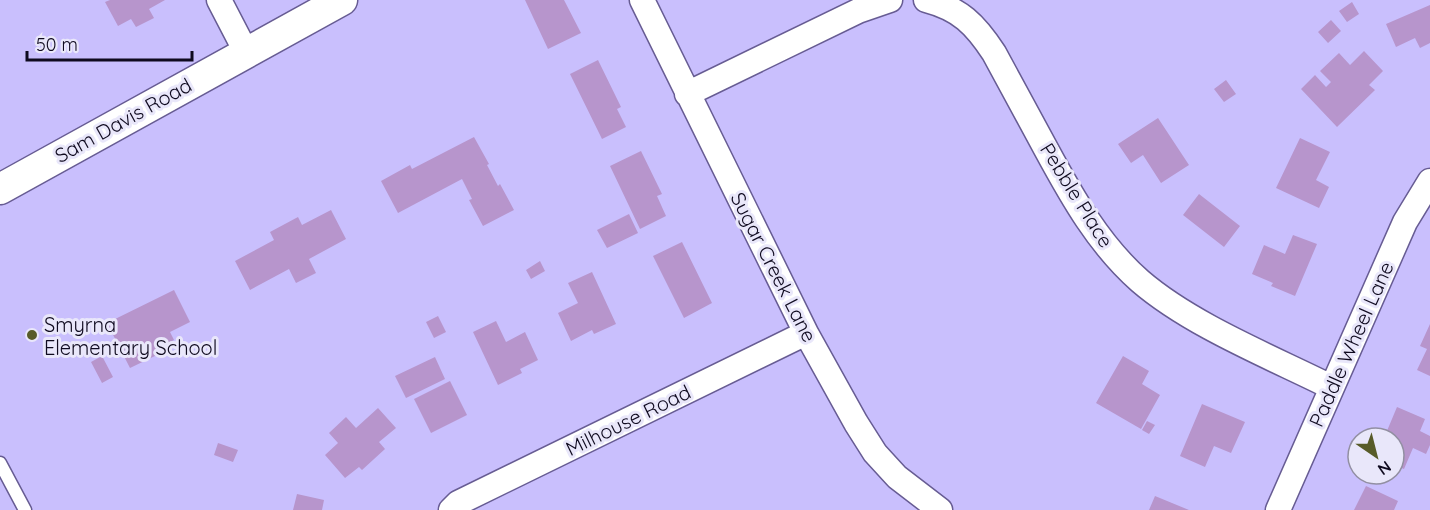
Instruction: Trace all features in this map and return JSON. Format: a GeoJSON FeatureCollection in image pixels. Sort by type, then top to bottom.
{"type":"FeatureCollection","features":[{"type":"Feature","properties":{"kind":"street"},"geometry":{"type":"LineString","coordinates":[[219,0],[246,52]]}},
{"type":"Feature","properties":{"kind":"street","name":"Sam Davis Road"},"geometry":{"type":"LineString","coordinates":[[0,189],[342,0]]}},
{"type":"Feature","properties":{"kind":"street","name":"Sugar Creek Lane"},"geometry":{"type":"LineString","coordinates":[[642,0],[806,333],[875,453],[897,477],[940,510]]}},
{"type":"Feature","properties":{"kind":"street"},"geometry":{"type":"LineString","coordinates":[[687,94],[858,11],[890,0]]}},
{"type":"Feature","properties":{"kind":"street","name":"Pebble Place"},"geometry":{"type":"LineString","coordinates":[[926,0],[944,4],[962,15],[980,32],[994,53],[1070,193],[1111,251],[1141,282],[1200,321],[1331,387]]}},
{"type":"Feature","properties":{"kind":"street","name":"Paddle Wheel Lane"},"geometry":{"type":"LineString","coordinates":[[1278,510],[1405,222],[1430,181]]}},
{"type":"Feature","properties":{"kind":"street","name":"Milhouse Road"},"geometry":{"type":"LineString","coordinates":[[451,510],[458,503],[806,333]]}},
{"type":"Feature","properties":{"kind":"lane"},"geometry":{"type":"LineString","coordinates":[[0,463],[22,507]]}},
{"type":"Feature","properties":{"kind":"building"},"geometry":{"type":"Polygon","coordinates":[[[110,0],[165,0],[149,9],[154,18],[136,27],[131,19],[118,26],[105,2],[110,0]]]}},
{"type":"Feature","properties":{"kind":"building"},"geometry":{"type":"Polygon","coordinates":[[[525,0],[564,0],[581,33],[548,49],[525,0]]]}},
{"type":"Feature","properties":{"kind":"building"},"geometry":{"type":"Polygon","coordinates":[[[1352,2],[1359,14],[1347,22],[1339,11],[1352,2]]]}},
{"type":"Feature","properties":{"kind":"building"},"geometry":{"type":"Polygon","coordinates":[[[1430,5],[1430,43],[1420,48],[1415,38],[1396,47],[1386,24],[1430,5]]]}},
{"type":"Feature","properties":{"kind":"building"},"geometry":{"type":"Polygon","coordinates":[[[1331,20],[1341,31],[1328,43],[1318,32],[1331,20]]]}},
{"type":"Feature","properties":{"kind":"building"},"geometry":{"type":"Polygon","coordinates":[[[1364,51],[1383,71],[1369,85],[1375,90],[1337,127],[1301,89],[1315,75],[1326,87],[1331,82],[1320,71],[1339,53],[1350,65],[1364,51]]]}},
{"type":"Feature","properties":{"kind":"building"},"geometry":{"type":"Polygon","coordinates":[[[598,60],[621,107],[617,109],[626,127],[602,139],[570,74],[598,60]]]}},
{"type":"Feature","properties":{"kind":"building"},"geometry":{"type":"Polygon","coordinates":[[[1226,80],[1236,94],[1224,102],[1214,89],[1226,80]]]}},
{"type":"Feature","properties":{"kind":"building"},"geometry":{"type":"Polygon","coordinates":[[[1158,118],[1189,165],[1161,183],[1143,155],[1131,163],[1118,144],[1158,118]]]}},
{"type":"Feature","properties":{"kind":"building"},"geometry":{"type":"Polygon","coordinates":[[[474,137],[498,186],[500,184],[514,210],[483,226],[469,200],[472,199],[462,179],[398,213],[381,181],[410,165],[412,169],[474,137]]]}},
{"type":"Feature","properties":{"kind":"building"},"geometry":{"type":"Polygon","coordinates":[[[1300,138],[1330,152],[1316,180],[1329,187],[1319,208],[1276,188],[1300,138]]]}},
{"type":"Feature","properties":{"kind":"building"},"geometry":{"type":"Polygon","coordinates":[[[641,151],[662,194],[657,196],[666,216],[640,229],[610,166],[641,151]]]}},
{"type":"Feature","properties":{"kind":"building"},"geometry":{"type":"Polygon","coordinates":[[[1199,194],[1240,226],[1224,247],[1183,215],[1199,194]]]}},
{"type":"Feature","properties":{"kind":"building"},"geometry":{"type":"Polygon","coordinates":[[[331,210],[346,239],[309,259],[316,273],[296,283],[289,269],[250,290],[235,261],[274,240],[270,232],[298,217],[302,225],[331,210]]]}},
{"type":"Feature","properties":{"kind":"building"},"geometry":{"type":"Polygon","coordinates":[[[629,214],[638,233],[607,248],[597,230],[629,214]]]}},
{"type":"Feature","properties":{"kind":"building"},"geometry":{"type":"Polygon","coordinates":[[[1293,235],[1317,244],[1295,296],[1271,286],[1273,283],[1252,274],[1264,245],[1285,254],[1293,235]]]}},
{"type":"Feature","properties":{"kind":"building"},"geometry":{"type":"Polygon","coordinates":[[[682,242],[712,303],[684,318],[653,256],[682,242]]]}},
{"type":"Feature","properties":{"kind":"building"},"geometry":{"type":"Polygon","coordinates":[[[540,261],[545,271],[531,279],[526,270],[540,261]]]}},
{"type":"Feature","properties":{"kind":"building"},"geometry":{"type":"Polygon","coordinates":[[[592,272],[616,324],[594,334],[592,330],[571,341],[558,313],[578,303],[568,283],[592,272]]]}},
{"type":"Feature","properties":{"kind":"building"},"geometry":{"type":"Polygon","coordinates":[[[174,290],[190,322],[170,332],[174,340],[154,350],[157,355],[130,368],[107,323],[174,290]]]}},
{"type":"Feature","properties":{"kind":"building"},"geometry":{"type":"Polygon","coordinates":[[[438,316],[446,332],[434,338],[426,322],[438,316]]]}},
{"type":"Feature","properties":{"kind":"building"},"geometry":{"type":"Polygon","coordinates":[[[496,321],[506,342],[525,332],[538,360],[520,369],[522,373],[498,385],[473,332],[496,321]]]}},
{"type":"Feature","properties":{"kind":"building"},"geometry":{"type":"Polygon","coordinates":[[[1430,324],[1430,376],[1417,370],[1427,349],[1420,346],[1430,324]]]}},
{"type":"Feature","properties":{"kind":"building"},"geometry":{"type":"Polygon","coordinates":[[[102,356],[113,377],[102,383],[91,362],[102,356]]]}},
{"type":"Feature","properties":{"kind":"building"},"geometry":{"type":"Polygon","coordinates":[[[1123,356],[1149,371],[1142,384],[1160,395],[1141,429],[1096,403],[1123,356]]]}},
{"type":"Feature","properties":{"kind":"building"},"geometry":{"type":"Polygon","coordinates":[[[435,357],[445,379],[406,398],[395,376],[435,357]]]}},
{"type":"Feature","properties":{"kind":"building"},"geometry":{"type":"Polygon","coordinates":[[[450,381],[467,415],[431,433],[414,399],[450,381]]]}},
{"type":"Feature","properties":{"kind":"building"},"geometry":{"type":"Polygon","coordinates":[[[1202,404],[1245,422],[1231,453],[1214,446],[1205,467],[1180,456],[1202,404]]]}},
{"type":"Feature","properties":{"kind":"building"},"geometry":{"type":"Polygon","coordinates":[[[1397,407],[1425,419],[1420,431],[1430,436],[1430,445],[1426,454],[1413,448],[1406,464],[1406,426],[1389,426],[1397,407]]]}},
{"type":"Feature","properties":{"kind":"building"},"geometry":{"type":"Polygon","coordinates":[[[378,408],[396,428],[379,442],[385,449],[362,470],[359,467],[345,478],[325,455],[338,443],[329,433],[346,417],[356,428],[378,408]]]}},
{"type":"Feature","properties":{"kind":"building"},"geometry":{"type":"Polygon","coordinates":[[[1147,421],[1155,425],[1149,434],[1142,430],[1147,421]]]}},
{"type":"Feature","properties":{"kind":"building"},"geometry":{"type":"Polygon","coordinates":[[[218,443],[238,450],[233,462],[214,455],[218,443]]]}},
{"type":"Feature","properties":{"kind":"building"},"geometry":{"type":"Polygon","coordinates":[[[1366,486],[1398,501],[1394,510],[1354,510],[1366,486]]]}},
{"type":"Feature","properties":{"kind":"building"},"geometry":{"type":"Polygon","coordinates":[[[297,494],[324,500],[322,510],[293,510],[297,494]]]}},
{"type":"Feature","properties":{"kind":"building"},"geometry":{"type":"Polygon","coordinates":[[[1155,496],[1189,510],[1149,510],[1155,496]]]}},
{"type":"Feature","properties":{"kind":"place","name":"Smyrna Elementary School"},"geometry":{"type":"Point","coordinates":[32,335]}}]}
